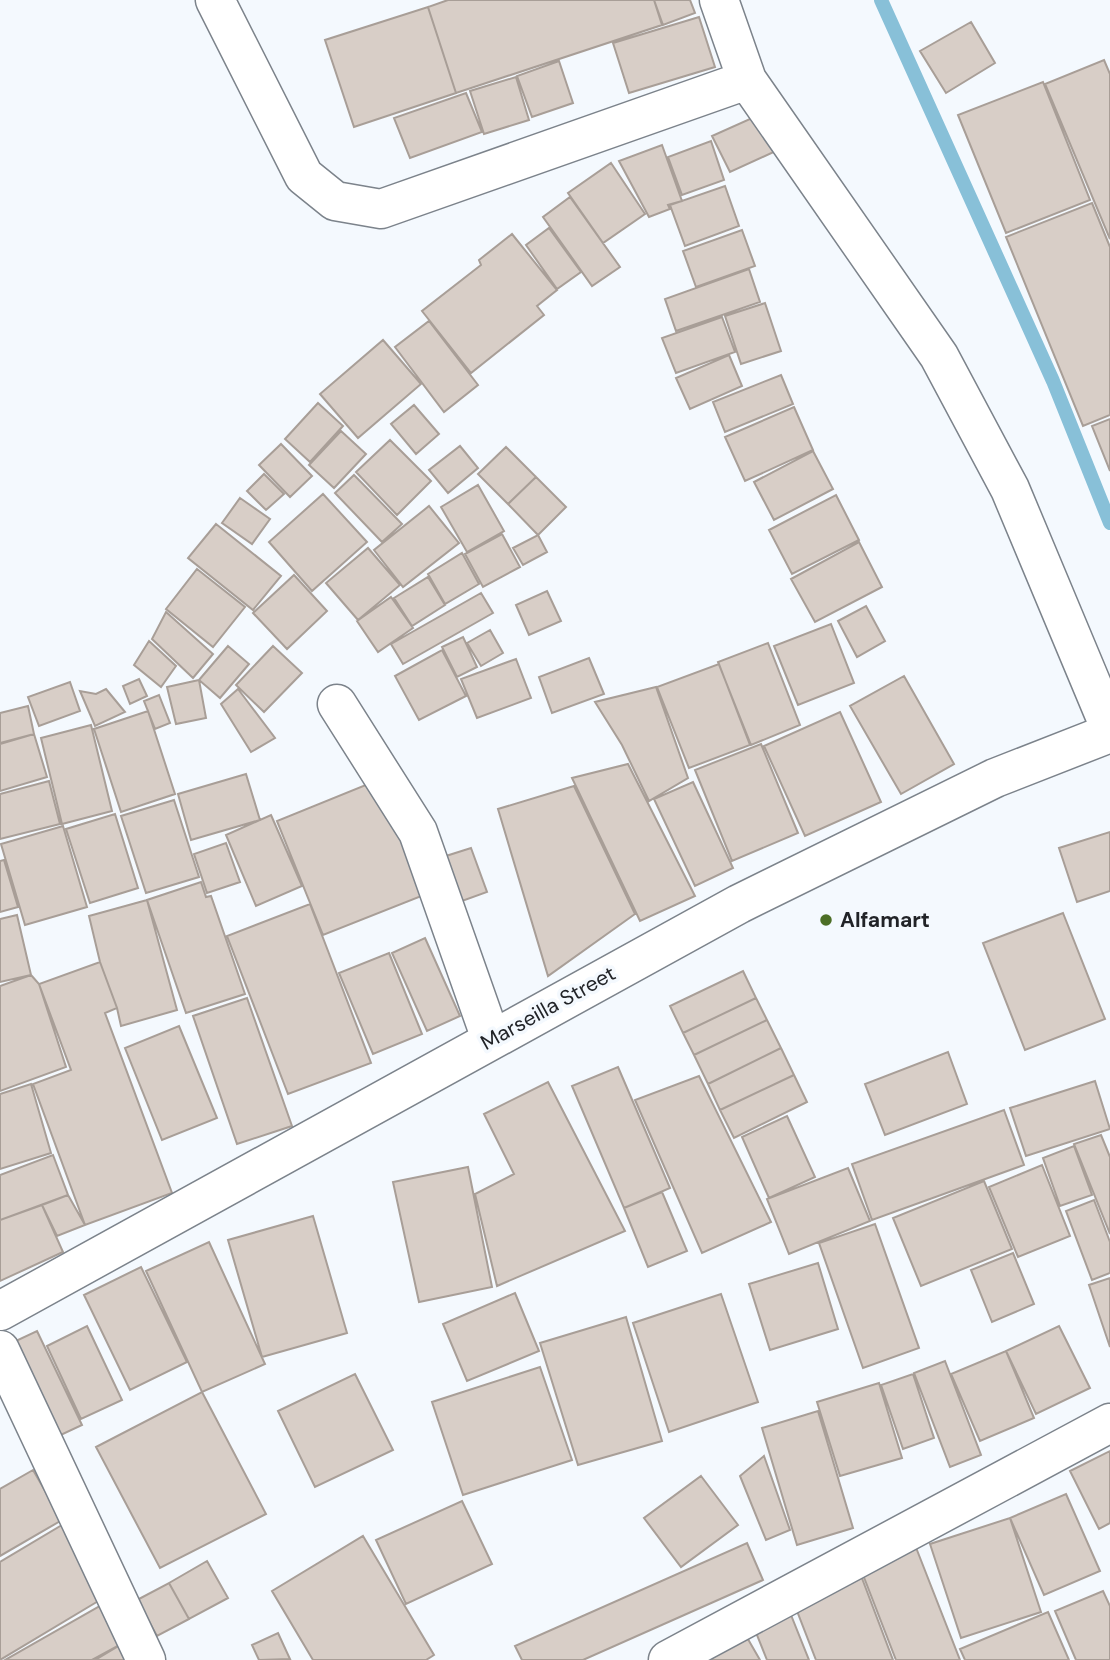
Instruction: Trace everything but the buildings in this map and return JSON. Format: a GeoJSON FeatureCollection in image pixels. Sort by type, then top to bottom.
{"type":"FeatureCollection","features":[{"type":"Feature","properties":{"kind":"street"},"geometry":{"type":"LineString","coordinates":[[215,0],[304,176],[335,201],[381,209],[747,80]]}},
{"type":"Feature","properties":{"kind":"street"},"geometry":{"type":"LineString","coordinates":[[719,0],[747,80],[939,356],[1010,489],[1110,730]]}},
{"type":"Feature","properties":{"kind":"street"},"geometry":{"type":"LineString","coordinates":[[337,704],[418,832],[491,1039]]}},
{"type":"Feature","properties":{"kind":"street","name":"Marseilla Street"},"geometry":{"type":"LineString","coordinates":[[0,1311],[739,904],[995,778],[1110,730]]}},
{"type":"Feature","properties":{"kind":"street"},"geometry":{"type":"LineString","coordinates":[[0,1350],[146,1660]]}},
{"type":"Feature","properties":{"kind":"street"},"geometry":{"type":"LineString","coordinates":[[668,1660],[1110,1423]]}},
{"type":"Feature","properties":{"kind":"waterway"},"geometry":{"type":"LineString","coordinates":[[881,0],[1053,381],[1110,523]]}},
{"type":"Feature","properties":{"kind":"place","name":"Alfamart"},"geometry":{"type":"Point","coordinates":[826,920]}}]}
